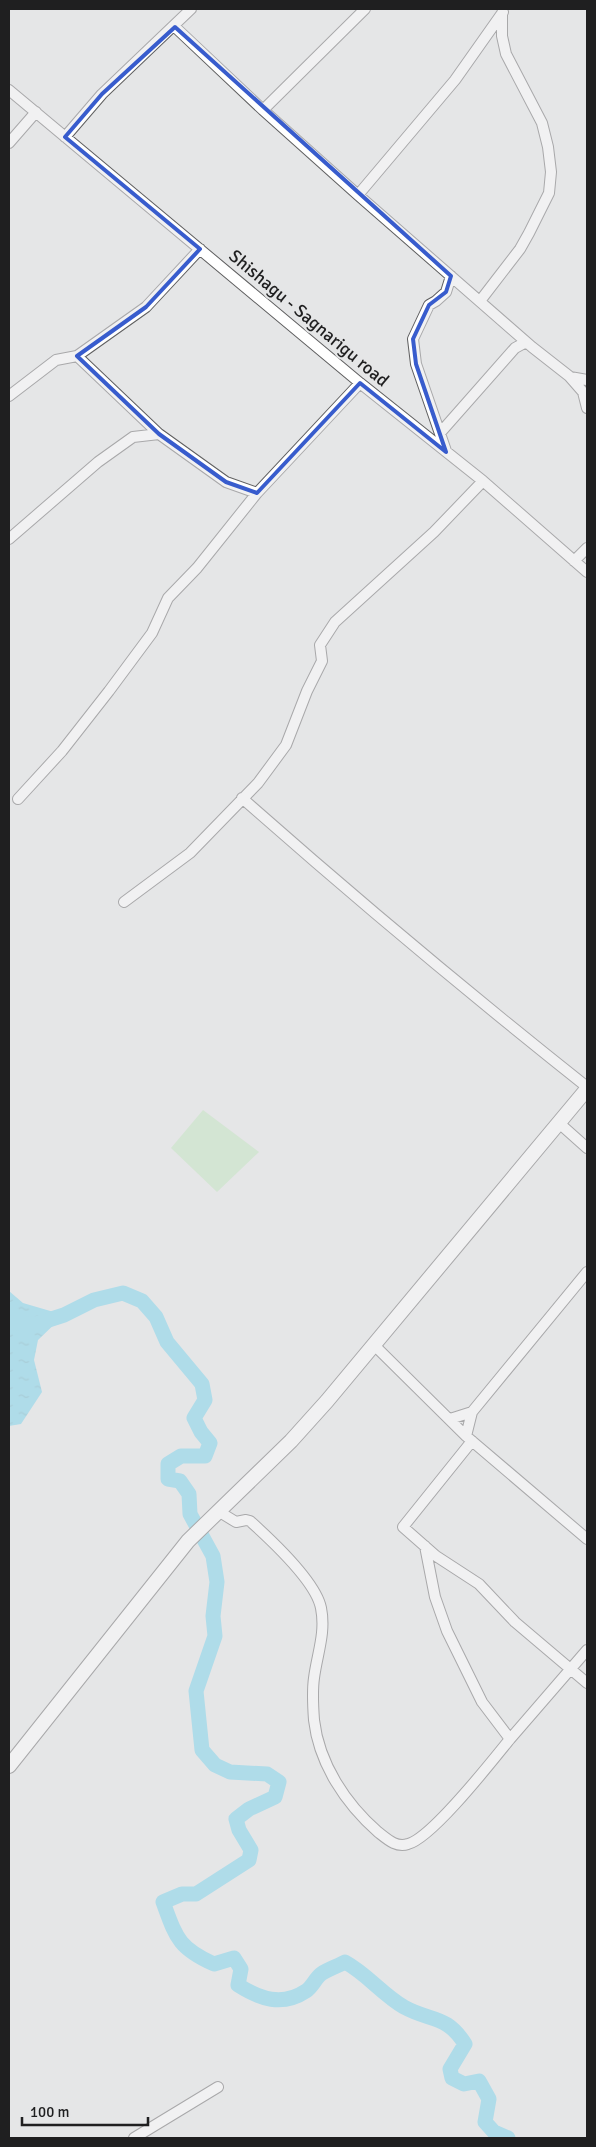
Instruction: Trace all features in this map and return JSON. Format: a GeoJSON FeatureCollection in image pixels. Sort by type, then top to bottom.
{"type":"FeatureCollection","features":[{"type":"Feature","properties":{"kind":"main road"},"geometry":{"type":"LineString","coordinates":[[9,1766],[188,1541],[291,1441],[328,1401],[373,1344],[587,1088]]}},
{"type":"Feature","properties":{"kind":"street"},"geometry":{"type":"LineString","coordinates":[[65,136],[117,78],[175,26],[191,9]]}},
{"type":"Feature","properties":{"kind":"street"},"geometry":{"type":"LineString","coordinates":[[264,110],[364,9]]}},
{"type":"Feature","properties":{"kind":"street"},"geometry":{"type":"LineString","coordinates":[[358,195],[455,80],[504,11]]}},
{"type":"Feature","properties":{"kind":"street"},"geometry":{"type":"LineString","coordinates":[[480,301],[520,249],[529,233],[549,193],[551,172],[548,147],[542,123],[506,54],[502,36],[504,11]]}},
{"type":"Feature","properties":{"kind":"street"},"geometry":{"type":"LineString","coordinates":[[175,26],[358,195],[526,342],[569,376],[583,392],[587,408]]}},
{"type":"Feature","properties":{"kind":"street","name":"Shishagu - Sagnarigu road"},"geometry":{"type":"LineString","coordinates":[[9,90],[360,383],[483,482],[587,572]]}},
{"type":"Feature","properties":{"kind":"street"},"geometry":{"type":"LineString","coordinates":[[9,143],[36,112]]}},
{"type":"Feature","properties":{"kind":"street"},"geometry":{"type":"LineString","coordinates":[[9,396],[56,360],[77,356],[146,307],[200,249]]}},
{"type":"Feature","properties":{"kind":"street"},"geometry":{"type":"LineString","coordinates":[[446,452],[416,364],[413,338],[429,305],[446,292],[451,276]]}},
{"type":"Feature","properties":{"kind":"street"},"geometry":{"type":"LineString","coordinates":[[440,433],[515,348],[526,342]]}},
{"type":"Feature","properties":{"kind":"street"},"geometry":{"type":"LineString","coordinates":[[77,356],[159,434],[226,482],[256,493]]}},
{"type":"Feature","properties":{"kind":"street"},"geometry":{"type":"LineString","coordinates":[[569,376],[587,380]]}},
{"type":"Feature","properties":{"kind":"street"},"geometry":{"type":"LineString","coordinates":[[18,799],[62,751],[109,691],[152,633],[168,598],[197,568],[256,493],[360,383]]}},
{"type":"Feature","properties":{"kind":"street"},"geometry":{"type":"LineString","coordinates":[[9,539],[98,462],[133,437],[159,434]]}},
{"type":"Feature","properties":{"kind":"street"},"geometry":{"type":"LineString","coordinates":[[124,902],[190,853],[258,783],[286,745],[307,691],[322,661],[320,645],[335,622],[434,532],[483,482]]}},
{"type":"Feature","properties":{"kind":"street"},"geometry":{"type":"LineString","coordinates":[[574,561],[587,548]]}},
{"type":"Feature","properties":{"kind":"street"},"geometry":{"type":"LineString","coordinates":[[242,798],[342,887],[587,1088]]}},
{"type":"Feature","properties":{"kind":"street"},"geometry":{"type":"LineString","coordinates":[[559,1123],[587,1148]]}},
{"type":"Feature","properties":{"kind":"street"},"geometry":{"type":"LineString","coordinates":[[450,1419],[472,1412],[587,1272]]}},
{"type":"Feature","properties":{"kind":"street"},"geometry":{"type":"LineString","coordinates":[[373,1344],[469,1439],[587,1539]]}},
{"type":"Feature","properties":{"kind":"street"},"geometry":{"type":"LineString","coordinates":[[472,1412],[469,1439],[403,1527],[425,1546],[479,1584],[515,1622],[587,1683]]}},
{"type":"Feature","properties":{"kind":"street"},"geometry":{"type":"LineString","coordinates":[[218,1511],[236,1522],[250,1521],[315,1590],[321,1607],[323,1635],[314,1684],[314,1721],[318,1743],[331,1774],[357,1812],[388,1840],[400,1846],[410,1844],[446,1814],[587,1650]]}},
{"type":"Feature","properties":{"kind":"street"},"geometry":{"type":"LineString","coordinates":[[425,1546],[435,1597],[447,1631],[482,1702],[510,1739]]}},
{"type":"Feature","properties":{"kind":"street"},"geometry":{"type":"LineString","coordinates":[[137,2138],[167,2116],[218,2087]]}},
{"type":"Feature","properties":{"kind":"highlighted area"},"geometry":{"type":"Polygon","coordinates":[[[175,27],[451,276],[446,292],[429,305],[413,339],[416,364],[446,452],[360,383],[257,493],[226,482],[159,434],[77,356],[146,307],[200,249],[65,137],[102,94],[175,27]]]}},
{"type":"Feature","properties":{"kind":"green space"},"geometry":{"type":"Polygon","coordinates":[[[203,1110],[259,1152],[217,1192],[171,1148],[203,1110]]]}},
{"type":"Feature","properties":{"kind":"water"},"geometry":{"type":"Polygon","coordinates":[[[9,1291],[23,1303],[64,1315],[38,1340],[34,1360],[42,1392],[21,1424],[9,1426],[9,1291]]]}},
{"type":"Feature","properties":{"kind":"waterway"},"geometry":{"type":"LineString","coordinates":[[9,1323],[36,1324],[64,1315],[94,1300],[123,1293],[142,1301],[156,1317],[167,1342],[202,1384],[205,1400],[194,1418],[201,1432],[210,1443],[205,1456],[181,1456],[168,1464],[168,1479],[180,1481],[189,1494],[190,1514],[213,1556],[217,1582],[213,1616],[215,1636],[196,1691],[202,1750],[215,1765],[230,1772],[267,1774],[279,1782],[275,1797],[249,1809],[236,1819],[239,1830],[251,1850],[249,1860],[196,1894],[182,1894],[163,1902],[175,1933],[185,1947],[214,1964],[234,1958],[241,1969],[238,1985],[255,1994],[271,1999],[280,2000],[297,1996],[308,1989],[321,1974],[345,1962],[404,2007],[438,2020],[458,2034],[465,2044],[450,2069],[452,2078],[464,2084],[479,2081],[489,2099],[485,2122],[494,2132],[508,2138]]}}]}
